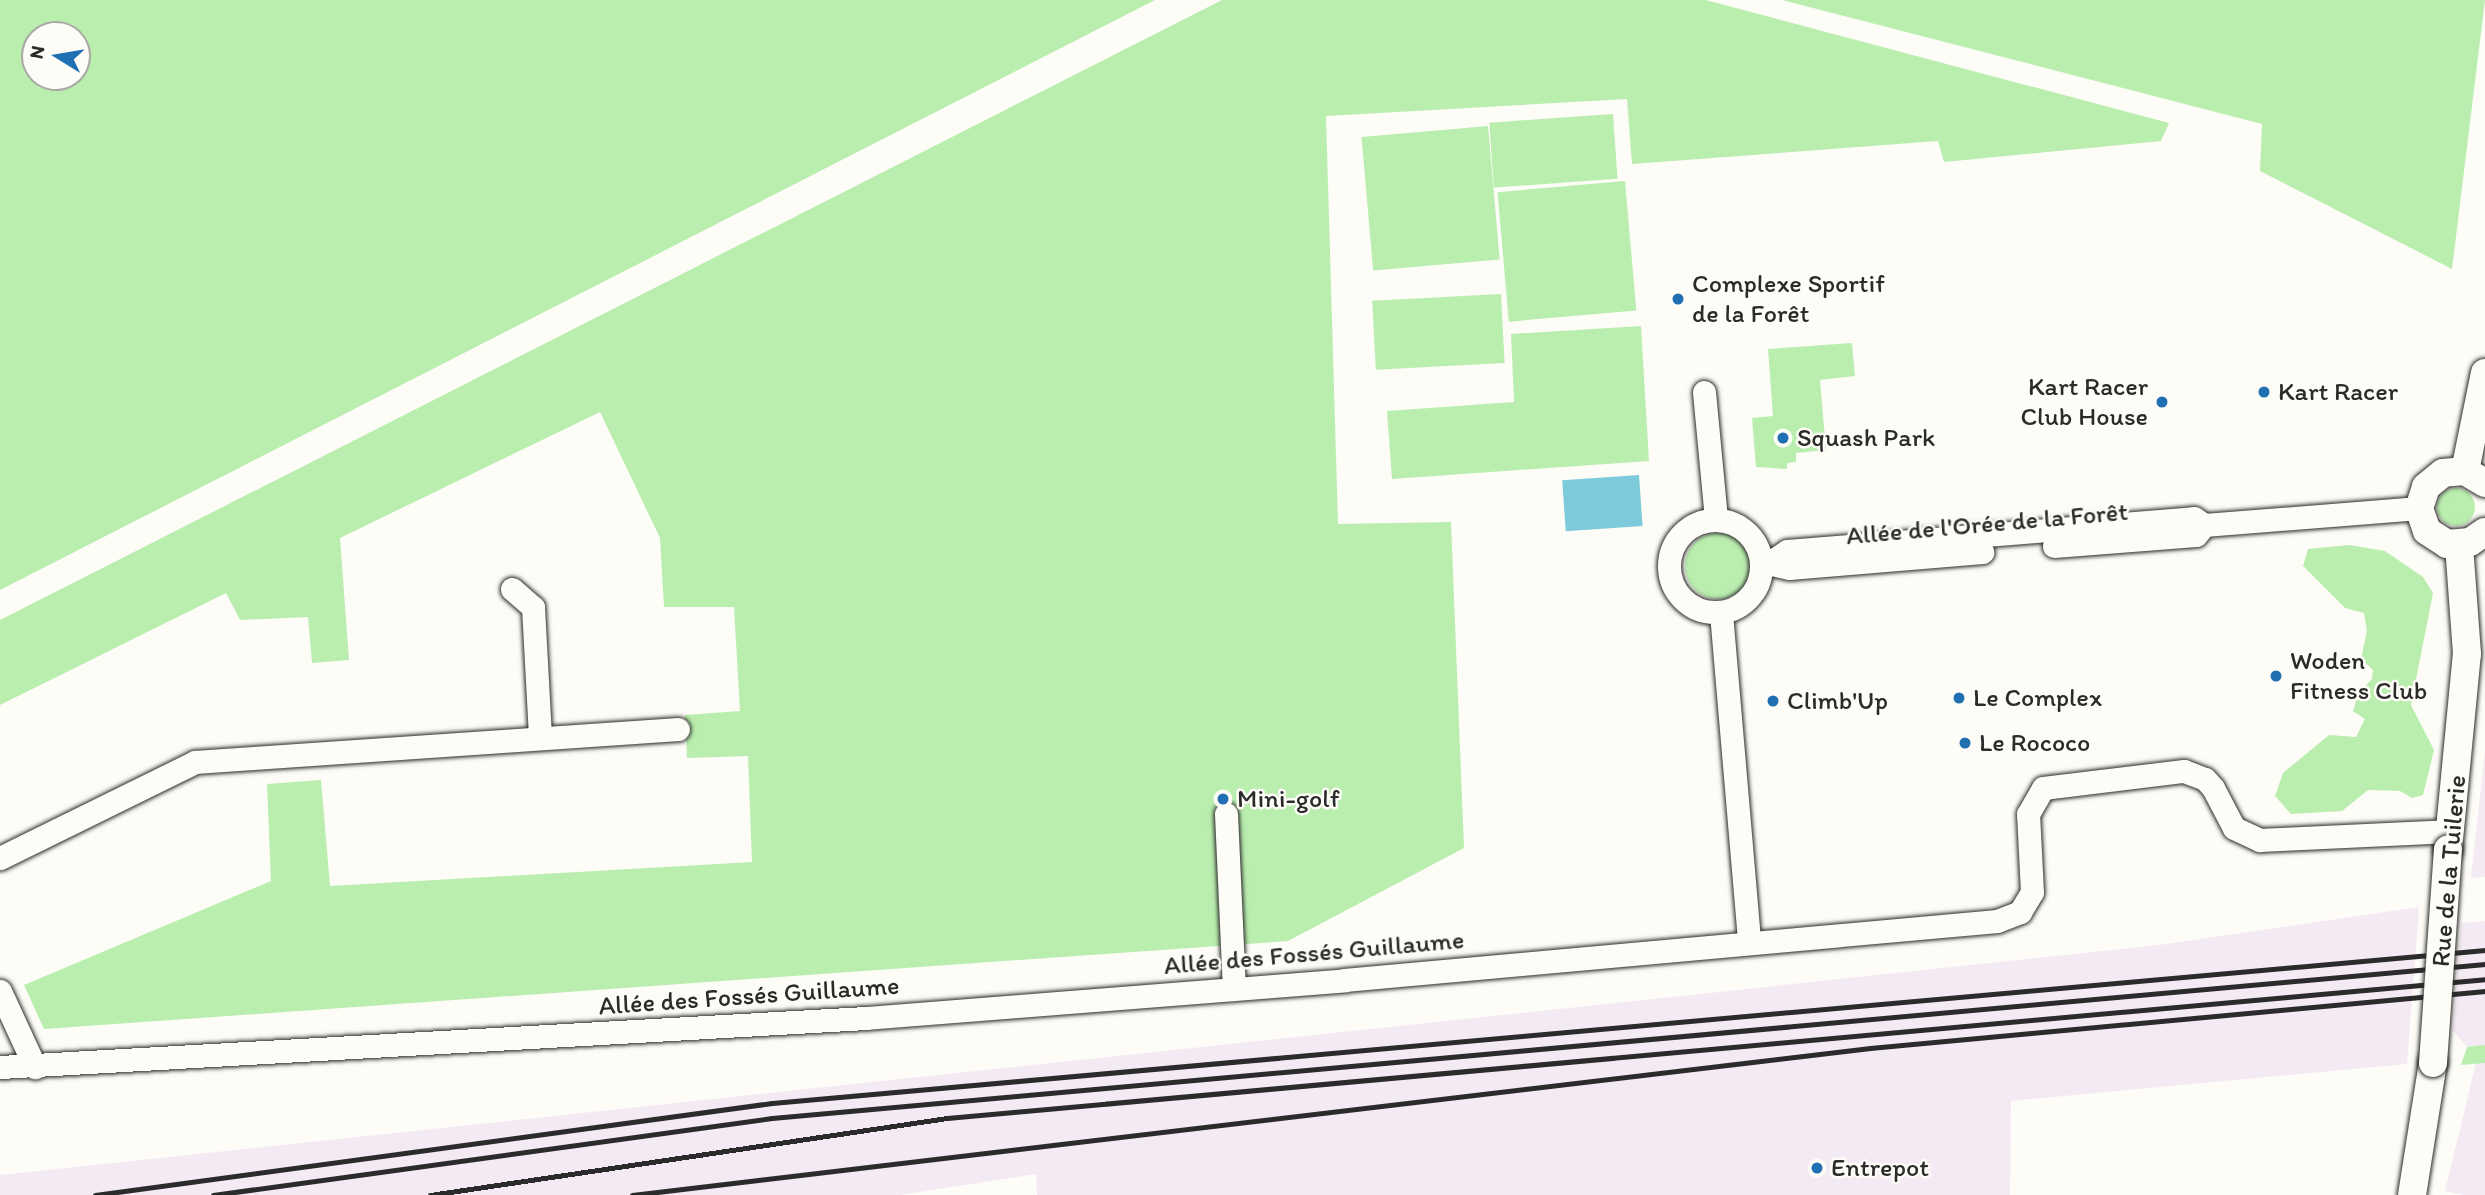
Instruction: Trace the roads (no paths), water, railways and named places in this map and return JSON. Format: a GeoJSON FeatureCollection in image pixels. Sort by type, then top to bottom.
{"type":"FeatureCollection","features":[{"type":"Feature","properties":{"kind":"street"},"geometry":{"type":"LineString","coordinates":[[2485,373],[2475,477],[2433,478],[2419,508],[2427,531],[2436,539],[2459,545],[2485,532]]}},
{"type":"Feature","properties":{"kind":"street"},"geometry":{"type":"LineString","coordinates":[[1704,392],[1716,519]]}},
{"type":"Feature","properties":{"kind":"street","name":"Allée de l'Orée de la Forêt"},"geometry":{"type":"LineString","coordinates":[[1767,562],[1789,568],[2196,535],[2204,525],[2419,508]]}},
{"type":"Feature","properties":{"kind":"street"},"geometry":{"type":"LineString","coordinates":[[1716,519],[1746,531],[1767,562],[1755,591],[1744,603],[1721,613],[1687,604],[1676,593],[1668,564],[1671,549],[1684,532],[1716,519]]}},
{"type":"Feature","properties":{"kind":"street","name":"Rue de la Tuilerie"},"geometry":{"type":"LineString","coordinates":[[2412,1195],[2433,1063],[2449,841],[2467,654],[2459,545]]}},
{"type":"Feature","properties":{"kind":"street"},"geometry":{"type":"LineString","coordinates":[[512,589],[533,607],[540,738]]}},
{"type":"Feature","properties":{"kind":"street"},"geometry":{"type":"LineString","coordinates":[[1721,613],[1749,940]]}},
{"type":"Feature","properties":{"kind":"street"},"geometry":{"type":"LineString","coordinates":[[0,858],[195,762],[678,729]]}},
{"type":"Feature","properties":{"kind":"street","name":"Allée des Fossés Guillaume"},"geometry":{"type":"LineString","coordinates":[[0,1067],[866,1018],[1234,988],[2010,918],[2032,892],[2030,804],[2052,784],[2194,773],[2213,789],[2234,828],[2260,841],[2449,841]]}},
{"type":"Feature","properties":{"kind":"street"},"geometry":{"type":"LineString","coordinates":[[1226,814],[1234,988]]}},
{"type":"Feature","properties":{"kind":"street"},"geometry":{"type":"LineString","coordinates":[[0,991],[35,1067]]}},
{"type":"Feature","properties":{"kind":"water"},"geometry":{"type":"Polygon","coordinates":[[[1639,475],[1643,526],[1566,531],[1562,480],[1639,475]]]}},
{"type":"Feature","properties":{"kind":"railway"},"geometry":{"type":"LineString","coordinates":[[95,1195],[772,1103],[2485,950]]}},
{"type":"Feature","properties":{"kind":"railway"},"geometry":{"type":"LineString","coordinates":[[213,1195],[772,1118],[2485,964]]}},
{"type":"Feature","properties":{"kind":"railway"},"geometry":{"type":"LineString","coordinates":[[430,1195],[947,1118],[2485,979]]}},
{"type":"Feature","properties":{"kind":"railway"},"geometry":{"type":"LineString","coordinates":[[632,1195],[1870,1048],[2485,991]]}},
{"type":"Feature","properties":{"kind":"place","name":"Complexe Sportif de la Forêt"},"geometry":{"type":"Point","coordinates":[1678,299]}},
{"type":"Feature","properties":{"kind":"place","name":"Kart Racer"},"geometry":{"type":"Point","coordinates":[2264,392]}},
{"type":"Feature","properties":{"kind":"place","name":"Kart Racer Club House"},"geometry":{"type":"Point","coordinates":[2162,402]}},
{"type":"Feature","properties":{"kind":"place","name":"Squash Park"},"geometry":{"type":"Point","coordinates":[1783,438]}},
{"type":"Feature","properties":{"kind":"place","name":"Woden Fitness Club"},"geometry":{"type":"Point","coordinates":[2276,676]}},
{"type":"Feature","properties":{"kind":"place","name":"Le Complex"},"geometry":{"type":"Point","coordinates":[1959,698]}},
{"type":"Feature","properties":{"kind":"place","name":"Climb'Up"},"geometry":{"type":"Point","coordinates":[1773,701]}},
{"type":"Feature","properties":{"kind":"place","name":"Le Rococo"},"geometry":{"type":"Point","coordinates":[1965,743]}},
{"type":"Feature","properties":{"kind":"place","name":"Mini-golf"},"geometry":{"type":"Point","coordinates":[1223,799]}},
{"type":"Feature","properties":{"kind":"place","name":"Entrepot"},"geometry":{"type":"Point","coordinates":[1817,1168]}}]}
